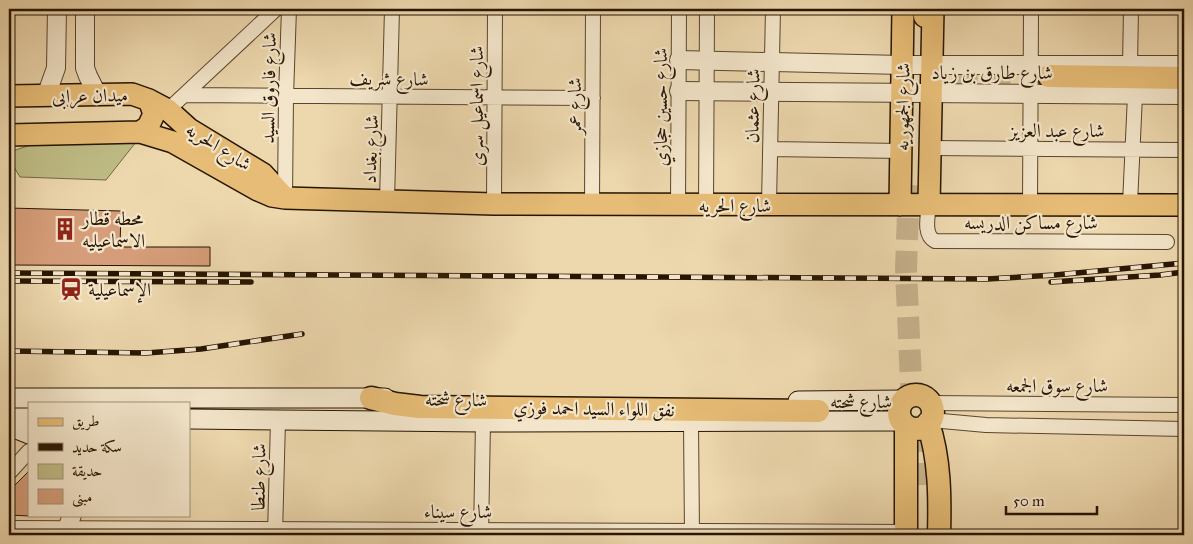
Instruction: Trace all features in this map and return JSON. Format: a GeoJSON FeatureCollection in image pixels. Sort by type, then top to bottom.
{"type":"FeatureCollection","features":[{"type":"Feature","properties":{"kind":"highway"},"geometry":{"type":"LineString","coordinates":[[1040,70],[1184,78]]}},
{"type":"Feature","properties":{"kind":"highway"},"geometry":{"type":"LineString","coordinates":[[914,534],[904,416],[911,396],[920,396],[930,416],[940,502],[939,535]]}},
{"type":"Feature","properties":{"kind":"highway","name":"نفق اللواء السيد احمد فوزي"},"geometry":{"type":"LineString","coordinates":[[371,398],[395,404],[420,406],[818,411]]}},
{"type":"Feature","properties":{"kind":"highway"},"geometry":{"type":"LineString","coordinates":[[904,416],[918,429],[930,416]]}},
{"type":"Feature","properties":{"kind":"highway"},"geometry":{"type":"LineString","coordinates":[[906,457],[920,453],[930,453],[935,456]]}},
{"type":"Feature","properties":{"kind":"highway"},"geometry":{"type":"LineString","coordinates":[[914,534],[921,487]]}},
{"type":"Feature","properties":{"kind":"main road","name":"شارع الجمهوريه"},"geometry":{"type":"LineString","coordinates":[[919,16],[932,64],[929,204]]}},
{"type":"Feature","properties":{"kind":"main road","name":"شارع الجمهوريه"},"geometry":{"type":"LineString","coordinates":[[900,204],[902,65],[919,16]]}},
{"type":"Feature","properties":{"kind":"main road","name":"ميدان عرابى"},"geometry":{"type":"LineString","coordinates":[[9,96],[132,94],[146,97],[154,109],[153,118],[148,127],[140,132],[9,135]]}},
{"type":"Feature","properties":{"kind":"main road","name":"شارع الحريه"},"geometry":{"type":"LineString","coordinates":[[149,100],[168,110],[189,129],[263,174],[285,198]]}},
{"type":"Feature","properties":{"kind":"main road","name":"شارع الحريه"},"geometry":{"type":"LineString","coordinates":[[140,132],[173,142],[258,190],[272,196],[285,198],[494,204],[1130,204],[1184,206]]}},
{"type":"Feature","properties":{"kind":"main road","name":"شارع شحته"},"geometry":{"type":"LineString","coordinates":[[9,398],[57,400],[371,398],[858,401],[904,416]]}},
{"type":"Feature","properties":{"kind":"main road"},"geometry":{"type":"LineString","coordinates":[[858,401],[861,409],[858,421]]}},
{"type":"Feature","properties":{"kind":"main road","name":"شارع شحته"},"geometry":{"type":"LineString","coordinates":[[190,419],[691,422],[858,421],[904,416]]}},
{"type":"Feature","properties":{"kind":"main road"},"geometry":{"type":"LineString","coordinates":[[9,418],[28,418]]}},
{"type":"Feature","properties":{"kind":"main road"},"geometry":{"type":"LineString","coordinates":[[9,426],[28,434]]}},
{"type":"Feature","properties":{"kind":"street"},"geometry":{"type":"LineString","coordinates":[[46,96],[56,68],[56,9]]}},
{"type":"Feature","properties":{"kind":"street"},"geometry":{"type":"LineString","coordinates":[[85,9],[85,68],[97,94]]}},
{"type":"Feature","properties":{"kind":"street"},"geometry":{"type":"LineString","coordinates":[[168,110],[276,9]]}},
{"type":"Feature","properties":{"kind":"street","name":"شارع فاروق السيد"},"geometry":{"type":"LineString","coordinates":[[285,198],[289,9]]}},
{"type":"Feature","properties":{"kind":"street","name":"شارع بغداد"},"geometry":{"type":"LineString","coordinates":[[387,201],[392,9]]}},
{"type":"Feature","properties":{"kind":"street","name":"شارع اسماعيل سرى"},"geometry":{"type":"LineString","coordinates":[[494,204],[495,9]]}},
{"type":"Feature","properties":{"kind":"street","name":"شارع عمر"},"geometry":{"type":"LineString","coordinates":[[592,204],[593,9]]}},
{"type":"Feature","properties":{"kind":"street","name":"شارع حسين حجازي"},"geometry":{"type":"LineString","coordinates":[[678,205],[680,9]]}},
{"type":"Feature","properties":{"kind":"street"},"geometry":{"type":"LineString","coordinates":[[706,205],[707,9]]}},
{"type":"Feature","properties":{"kind":"street","name":"شارع عثمان"},"geometry":{"type":"LineString","coordinates":[[769,204],[773,9]]}},
{"type":"Feature","properties":{"kind":"street"},"geometry":{"type":"LineString","coordinates":[[1030,204],[1031,94],[1040,70],[1031,9]]}},
{"type":"Feature","properties":{"kind":"street"},"geometry":{"type":"LineString","coordinates":[[1130,65],[1131,9]]}},
{"type":"Feature","properties":{"kind":"street","name":"شارع طارق بن زياد"},"geometry":{"type":"LineString","coordinates":[[679,60],[932,64],[1040,70],[1130,65],[1184,65]]}},
{"type":"Feature","properties":{"kind":"street","name":"شارع طارق بن زياد"},"geometry":{"type":"LineString","coordinates":[[679,91],[1184,95]]}},
{"type":"Feature","properties":{"kind":"street"},"geometry":{"type":"LineString","coordinates":[[1130,204],[1135,94]]}},
{"type":"Feature","properties":{"kind":"street","name":"شارع شريف"},"geometry":{"type":"LineString","coordinates":[[184,95],[592,98]]}},
{"type":"Feature","properties":{"kind":"street","name":"شارع عبد العزيز"},"geometry":{"type":"LineString","coordinates":[[930,148],[1184,150]]}},
{"type":"Feature","properties":{"kind":"street"},"geometry":{"type":"LineString","coordinates":[[770,149],[901,151]]}},
{"type":"Feature","properties":{"kind":"street","name":"شارع مساكن الدريسه"},"geometry":{"type":"LineString","coordinates":[[929,204],[928,234],[935,240],[1167,242]]}},
{"type":"Feature","properties":{"kind":"street"},"geometry":{"type":"LineString","coordinates":[[1141,404],[1142,428]]}},
{"type":"Feature","properties":{"kind":"street","name":"شارع سوق الجمعه"},"geometry":{"type":"LineString","coordinates":[[930,416],[1141,404],[1184,405]]}},
{"type":"Feature","properties":{"kind":"street"},"geometry":{"type":"LineString","coordinates":[[930,416],[986,425],[1184,429]]}},
{"type":"Feature","properties":{"kind":"street","name":"شارع طنطا"},"geometry":{"type":"LineString","coordinates":[[275,532],[278,420]]}},
{"type":"Feature","properties":{"kind":"street"},"geometry":{"type":"LineString","coordinates":[[481,533],[483,422]]}},
{"type":"Feature","properties":{"kind":"street"},"geometry":{"type":"LineString","coordinates":[[691,422],[692,533]]}},
{"type":"Feature","properties":{"kind":"street"},"geometry":{"type":"LineString","coordinates":[[9,473],[28,452]]}},
{"type":"Feature","properties":{"kind":"street","name":"شارع سيناء"},"geometry":{"type":"LineString","coordinates":[[9,528],[145,522],[275,532],[914,534]]}},
{"type":"Feature","properties":{"kind":"green space"},"geometry":{"type":"Polygon","coordinates":[[[40,142],[136,142],[106,180],[20,177],[9,159],[9,152],[40,142]]]}},
{"type":"Feature","properties":{"kind":"building"},"geometry":{"type":"Polygon","coordinates":[[[9,208],[121,211],[120,247],[210,247],[210,266],[9,265],[9,208]]]}},
{"type":"Feature","properties":{"kind":"building"},"geometry":{"type":"Polygon","coordinates":[[[28,472],[28,516],[9,515],[9,491],[28,472]]]}},
{"type":"Feature","properties":{"kind":"tunnel"},"geometry":{"type":"LineString","coordinates":[[923,79],[943,75],[1049,76]]}},
{"type":"Feature","properties":{"kind":"tunnel"},"geometry":{"type":"LineString","coordinates":[[909,185],[906,270],[914,448]]}},
{"type":"Feature","properties":{"kind":"tunnel"},"geometry":{"type":"LineString","coordinates":[[818,411],[880,411],[903,406],[912,401]]}},
{"type":"Feature","properties":{"kind":"tunnel"},"geometry":{"type":"LineString","coordinates":[[924,430],[926,487]]}},
{"type":"Feature","properties":{"kind":"railway"},"geometry":{"type":"LineString","coordinates":[[9,273],[987,279],[1055,275],[1184,263]]}},
{"type":"Feature","properties":{"kind":"railway"},"geometry":{"type":"LineString","coordinates":[[1051,282],[1184,272]]}},
{"type":"Feature","properties":{"kind":"railway"},"geometry":{"type":"LineString","coordinates":[[9,281],[251,282]]}},
{"type":"Feature","properties":{"kind":"railway"},"geometry":{"type":"LineString","coordinates":[[9,351],[146,353],[201,349],[302,334]]}},
{"type":"Feature","properties":{"kind":"place","name":"محطه قطار الاسماعيليه"},"geometry":{"type":"Point","coordinates":[65,229]}},
{"type":"Feature","properties":{"kind":"place","name":"الإسماعيلية"},"geometry":{"type":"Point","coordinates":[71,289]}}]}
